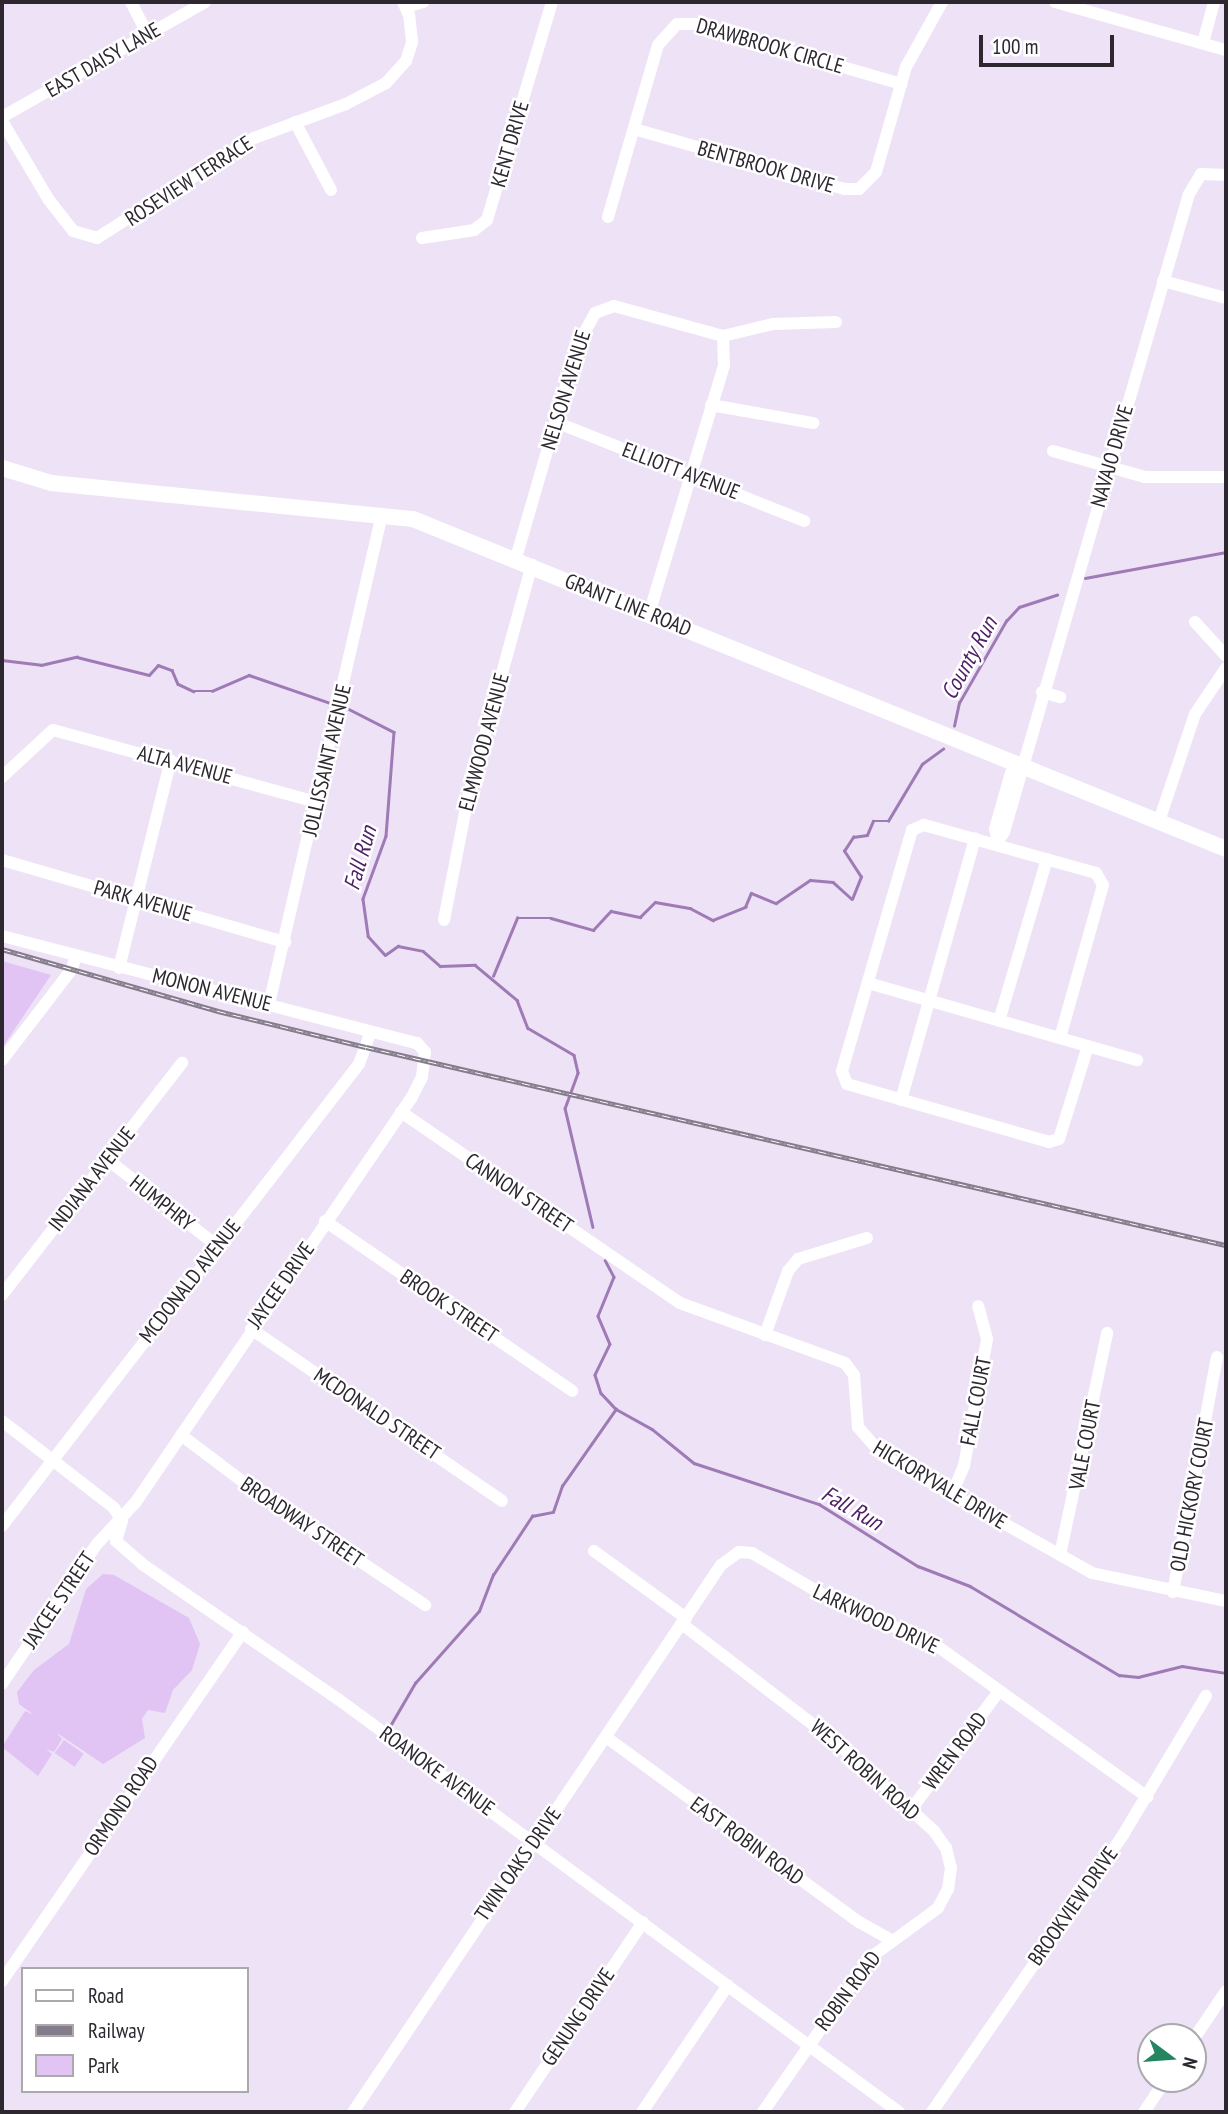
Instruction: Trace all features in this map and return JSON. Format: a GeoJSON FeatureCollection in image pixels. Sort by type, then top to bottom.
{"type":"FeatureCollection","features":[{"type":"Feature","properties":{"kind":"main road","name":"GRANT LINE ROAD"},"geometry":{"type":"LineString","coordinates":[[2,468],[51,483],[413,519],[516,558],[1019,767],[1226,849]]}},
{"type":"Feature","properties":{"kind":"street"},"geometry":{"type":"LineString","coordinates":[[131,2],[147,34]]}},
{"type":"Feature","properties":{"kind":"street","name":"EAST DAISY LANE"},"geometry":{"type":"LineString","coordinates":[[2,119],[205,2]]}},
{"type":"Feature","properties":{"kind":"street","name":"ROSEVIEW TERRACE"},"geometry":{"type":"LineString","coordinates":[[2,119],[49,200],[73,231],[97,238],[244,143],[346,104],[394,77],[406,61],[412,42],[404,5],[423,2]]}},
{"type":"Feature","properties":{"kind":"street","name":"KENT DRIVE"},"geometry":{"type":"LineString","coordinates":[[422,238],[474,230],[487,220],[552,2]]}},
{"type":"Feature","properties":{"kind":"street","name":"BENTBROOK DRIVE"},"geometry":{"type":"LineString","coordinates":[[634,129],[844,189],[859,189],[876,172],[917,42],[942,2]]}},
{"type":"Feature","properties":{"kind":"street"},"geometry":{"type":"LineString","coordinates":[[1055,2],[1081,6],[1226,50]]}},
{"type":"Feature","properties":{"kind":"street"},"geometry":{"type":"LineString","coordinates":[[1203,43],[1214,2]]}},
{"type":"Feature","properties":{"kind":"street","name":"DRAWBROOK CIRCLE"},"geometry":{"type":"LineString","coordinates":[[608,218],[658,45],[671,28],[685,23],[902,84]]}},
{"type":"Feature","properties":{"kind":"street"},"geometry":{"type":"LineString","coordinates":[[295,122],[331,190]]}},
{"type":"Feature","properties":{"kind":"street","name":"NAVAJO DRIVE"},"geometry":{"type":"LineString","coordinates":[[997,841],[1003,832],[1019,767],[1192,186],[1202,174],[1226,175]]}},
{"type":"Feature","properties":{"kind":"street"},"geometry":{"type":"LineString","coordinates":[[1164,281],[1226,298]]}},
{"type":"Feature","properties":{"kind":"street","name":"NELSON AVENUE"},"geometry":{"type":"LineString","coordinates":[[516,558],[588,318],[604,308],[614,306],[723,337]]}},
{"type":"Feature","properties":{"kind":"street"},"geometry":{"type":"LineString","coordinates":[[649,614],[724,366],[723,337],[773,324],[836,322]]}},
{"type":"Feature","properties":{"kind":"street"},"geometry":{"type":"LineString","coordinates":[[711,405],[813,423]]}},
{"type":"Feature","properties":{"kind":"street","name":"ELLIOTT AVENUE"},"geometry":{"type":"LineString","coordinates":[[558,423],[804,521]]}},
{"type":"Feature","properties":{"kind":"street"},"geometry":{"type":"LineString","coordinates":[[1053,451],[1168,480],[1226,477]]}},
{"type":"Feature","properties":{"kind":"street","name":"JOLLISSAINT AVENUE"},"geometry":{"type":"LineString","coordinates":[[269,1004],[382,514]]}},
{"type":"Feature","properties":{"kind":"street","name":"ELMWOOD AVENUE"},"geometry":{"type":"LineString","coordinates":[[444,920],[469,793],[532,565]]}},
{"type":"Feature","properties":{"kind":"street"},"geometry":{"type":"LineString","coordinates":[[1195,622],[1226,656]]}},
{"type":"Feature","properties":{"kind":"street"},"geometry":{"type":"LineString","coordinates":[[1159,821],[1195,715],[1226,668]]}},
{"type":"Feature","properties":{"kind":"street"},"geometry":{"type":"LineString","coordinates":[[1042,692],[1060,697]]}},
{"type":"Feature","properties":{"kind":"street","name":"ALTA AVENUE"},"geometry":{"type":"LineString","coordinates":[[2,777],[53,730],[171,760],[317,802]]}},
{"type":"Feature","properties":{"kind":"street"},"geometry":{"type":"LineString","coordinates":[[119,968],[171,760]]}},
{"type":"Feature","properties":{"kind":"street"},"geometry":{"type":"LineString","coordinates":[[1060,1038],[1103,885],[1096,873],[997,841],[924,825],[912,830],[842,1071],[847,1084],[1049,1142],[1059,1139],[1088,1046]]}},
{"type":"Feature","properties":{"kind":"street"},"geometry":{"type":"LineString","coordinates":[[901,1100],[975,838]]}},
{"type":"Feature","properties":{"kind":"street"},"geometry":{"type":"LineString","coordinates":[[999,1021],[1047,859]]}},
{"type":"Feature","properties":{"kind":"street","name":"PARK AVENUE"},"geometry":{"type":"LineString","coordinates":[[2,860],[285,942]]}},
{"type":"Feature","properties":{"kind":"street","name":"MONON AVENUE"},"geometry":{"type":"LineString","coordinates":[[2,936],[421,1046]]}},
{"type":"Feature","properties":{"kind":"street"},"geometry":{"type":"LineString","coordinates":[[2,1060],[72,970],[76,956]]}},
{"type":"Feature","properties":{"kind":"street"},"geometry":{"type":"LineString","coordinates":[[868,983],[1137,1060]]}},
{"type":"Feature","properties":{"kind":"street","name":"MCDONALD AVENUE"},"geometry":{"type":"LineString","coordinates":[[2,1526],[359,1064],[370,1033]]}},
{"type":"Feature","properties":{"kind":"street","name":"JAYCEE DRIVE"},"geometry":{"type":"LineString","coordinates":[[121,1519],[401,1112],[422,1077],[425,1052],[421,1046]]}},
{"type":"Feature","properties":{"kind":"street","name":"INDIANA AVENUE"},"geometry":{"type":"LineString","coordinates":[[2,1295],[182,1063]]}},
{"type":"Feature","properties":{"kind":"street","name":"CANNON STREET"},"geometry":{"type":"LineString","coordinates":[[401,1112],[638,1275]]}},
{"type":"Feature","properties":{"kind":"street","name":"HUMPHRY"},"geometry":{"type":"LineString","coordinates":[[107,1159],[217,1246]]}},
{"type":"Feature","properties":{"kind":"street","name":"BROOK STREET"},"geometry":{"type":"LineString","coordinates":[[326,1221],[572,1391]]}},
{"type":"Feature","properties":{"kind":"street"},"geometry":{"type":"LineString","coordinates":[[765,1335],[788,1271],[798,1259],[867,1238]]}},
{"type":"Feature","properties":{"kind":"street","name":"HICKORYVALE DRIVE"},"geometry":{"type":"LineString","coordinates":[[638,1275],[694,1311],[845,1363],[854,1375],[854,1409],[867,1443],[1060,1555],[1102,1577],[1226,1601]]}},
{"type":"Feature","properties":{"kind":"street","name":"FALL COURT"},"geometry":{"type":"LineString","coordinates":[[952,1494],[964,1466],[987,1339],[978,1306]]}},
{"type":"Feature","properties":{"kind":"street","name":"MCDONALD STREET"},"geometry":{"type":"LineString","coordinates":[[251,1329],[502,1501]]}},
{"type":"Feature","properties":{"kind":"street","name":"VALE COURT"},"geometry":{"type":"LineString","coordinates":[[1060,1555],[1107,1333]]}},
{"type":"Feature","properties":{"kind":"street","name":"OLD HICKORY COURT"},"geometry":{"type":"LineString","coordinates":[[1173,1592],[1217,1357]]}},
{"type":"Feature","properties":{"kind":"street"},"geometry":{"type":"LineString","coordinates":[[2,1421],[114,1508],[121,1519]]}},
{"type":"Feature","properties":{"kind":"street","name":"BROADWAY STREET"},"geometry":{"type":"LineString","coordinates":[[181,1435],[251,1488],[425,1605]]}},
{"type":"Feature","properties":{"kind":"street","name":"ROANOKE AVENUE"},"geometry":{"type":"LineString","coordinates":[[121,1519],[115,1538],[120,1546],[643,1922],[898,2112]]}},
{"type":"Feature","properties":{"kind":"street","name":"JAYCEE STREET"},"geometry":{"type":"LineString","coordinates":[[2,1684],[97,1544],[121,1519]]}},
{"type":"Feature","properties":{"kind":"street","name":"WEST ROBIN ROAD"},"geometry":{"type":"LineString","coordinates":[[594,1551],[818,1726],[941,1839],[949,1857],[951,1879],[938,1909],[891,1940]]}},
{"type":"Feature","properties":{"kind":"street","name":"LARKWOOD DRIVE"},"geometry":{"type":"LineString","coordinates":[[684,1621],[726,1559],[745,1551],[837,1603],[923,1637],[1147,1797]]}},
{"type":"Feature","properties":{"kind":"street","name":"TWIN OAKS DRIVE"},"geometry":{"type":"LineString","coordinates":[[354,2112],[684,1621]]}},
{"type":"Feature","properties":{"kind":"street","name":"ORMOND ROAD"},"geometry":{"type":"LineString","coordinates":[[2,1981],[243,1632]]}},
{"type":"Feature","properties":{"kind":"street","name":"WREN ROAD"},"geometry":{"type":"LineString","coordinates":[[910,1811],[999,1691]]}},
{"type":"Feature","properties":{"kind":"street","name":"BROOKVIEW DRIVE"},"geometry":{"type":"LineString","coordinates":[[932,2112],[1147,1797],[1206,1696]]}},
{"type":"Feature","properties":{"kind":"street","name":"EAST ROBIN ROAD"},"geometry":{"type":"LineString","coordinates":[[606,1737],[847,1914],[891,1940]]}},
{"type":"Feature","properties":{"kind":"street","name":"GENUNG DRIVE"},"geometry":{"type":"LineString","coordinates":[[514,2112],[643,1922]]}},
{"type":"Feature","properties":{"kind":"street","name":"ROBIN ROAD"},"geometry":{"type":"LineString","coordinates":[[763,2112],[871,1957],[891,1940]]}},
{"type":"Feature","properties":{"kind":"street"},"geometry":{"type":"LineString","coordinates":[[642,2112],[728,1985]]}},
{"type":"Feature","properties":{"kind":"street"},"geometry":{"type":"LineString","coordinates":[[1204,2023],[1226,1990]]}},
{"type":"Feature","properties":{"kind":"street"},"geometry":{"type":"LineString","coordinates":[[1144,2112],[1157,2093]]}},
{"type":"Feature","properties":{"kind":"green space"},"geometry":{"type":"Polygon","coordinates":[[[2,961],[51,975],[2,1048],[2,961]]]}},
{"type":"Feature","properties":{"kind":"green space"},"geometry":{"type":"Polygon","coordinates":[[[103,1574],[114,1575],[189,1618],[200,1644],[192,1670],[173,1690],[165,1713],[148,1710],[142,1719],[145,1738],[103,1764],[57,1733],[62,1739],[54,1752],[46,1749],[52,1754],[38,1776],[2,1747],[25,1711],[34,1715],[19,1704],[17,1692],[34,1670],[69,1644],[86,1589],[103,1574]]]}},
{"type":"Feature","properties":{"kind":"green space"},"geometry":{"type":"Polygon","coordinates":[[[64,1740],[84,1754],[74,1767],[55,1753],[64,1740]]]}},
{"type":"Feature","properties":{"kind":"waterway","name":"County Run"},"geometry":{"type":"LineString","coordinates":[[1085,578],[1226,552]]}},
{"type":"Feature","properties":{"kind":"waterway","name":"County Run"},"geometry":{"type":"LineString","coordinates":[[954,726],[959,703],[1006,621],[1019,607],[1057,595]]}},
{"type":"Feature","properties":{"kind":"waterway","name":"Fall Run"},"geometry":{"type":"LineString","coordinates":[[2,660],[41,665],[77,657],[149,675],[158,665],[172,670],[178,684],[193,691],[212,691],[249,675],[333,704]]}},
{"type":"Feature","properties":{"kind":"waterway","name":"Fall Run"},"geometry":{"type":"LineString","coordinates":[[343,706],[394,732],[386,836],[363,899],[368,936],[385,955],[398,946],[423,951],[440,966],[475,965],[517,1000],[528,1028],[574,1055],[578,1073],[565,1108],[593,1227]]}},
{"type":"Feature","properties":{"kind":"waterway","name":"County Run"},"geometry":{"type":"LineString","coordinates":[[493,976],[517,918],[551,918],[593,930],[611,911],[640,917],[655,902],[690,908],[713,920],[745,907],[751,893],[776,903],[810,880],[833,882],[852,899],[861,877],[844,851],[853,837],[867,835],[873,821],[888,821],[922,764],[943,749]]}},
{"type":"Feature","properties":{"kind":"waterway","name":"Fall Run"},"geometry":{"type":"LineString","coordinates":[[605,1260],[614,1277],[598,1316],[610,1344],[595,1375],[601,1393],[616,1409],[652,1429],[694,1463],[819,1504],[918,1566],[970,1586],[1119,1675],[1138,1677],[1182,1666],[1226,1673]]}},
{"type":"Feature","properties":{"kind":"waterway"},"geometry":{"type":"LineString","coordinates":[[390,1726],[415,1683],[479,1611],[493,1575],[532,1516],[553,1512],[562,1486],[616,1409]]}},
{"type":"Feature","properties":{"kind":"railway"},"geometry":{"type":"LineString","coordinates":[[2,949],[218,1011],[366,1047],[1226,1245]]}}]}
